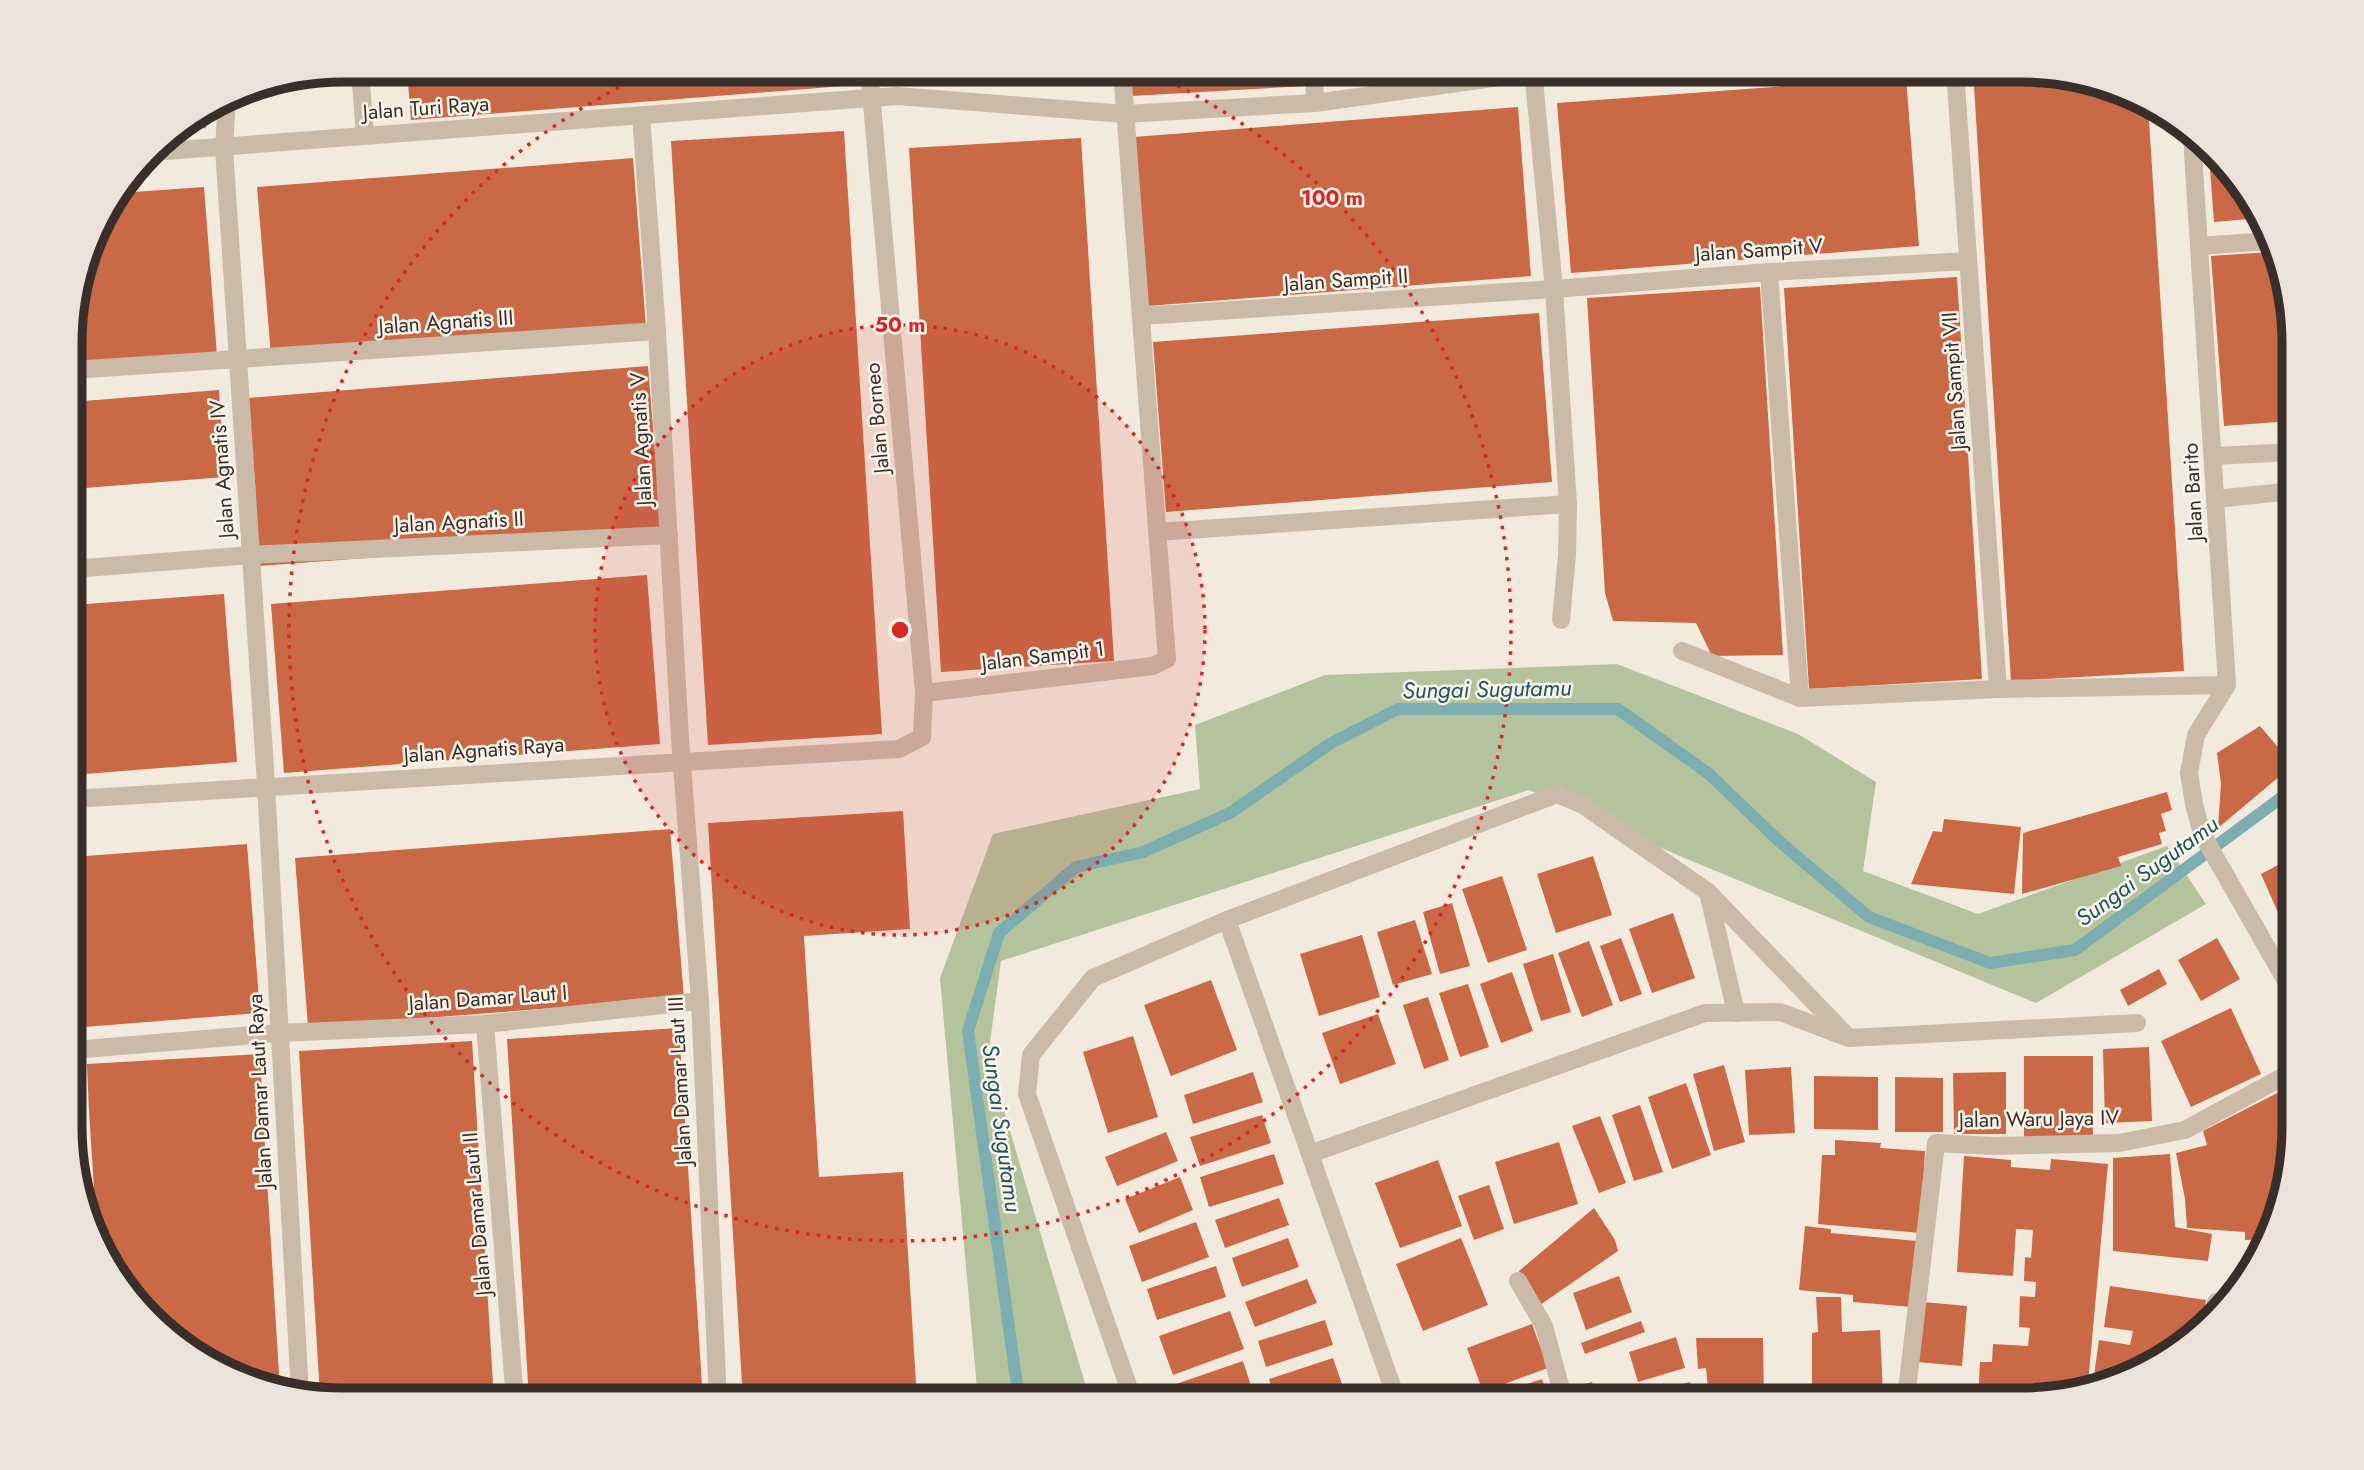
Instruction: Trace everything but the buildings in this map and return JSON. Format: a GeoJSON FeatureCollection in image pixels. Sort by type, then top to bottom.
{"type":"FeatureCollection","features":[{"type":"Feature","properties":{"kind":"street"},"geometry":{"type":"LineString","coordinates":[[361,82],[365,135]]}},
{"type":"Feature","properties":{"kind":"street","name":"Jalan Borneo"},"geometry":{"type":"LineString","coordinates":[[870,82],[924,693],[922,737],[899,749]]}},
{"type":"Feature","properties":{"kind":"street"},"geometry":{"type":"LineString","coordinates":[[1123,82],[1157,532],[1568,505]]}},
{"type":"Feature","properties":{"kind":"street"},"geometry":{"type":"LineString","coordinates":[[1314,82],[1315,103]]}},
{"type":"Feature","properties":{"kind":"street","name":"Jalan Turi Raya"},"geometry":{"type":"LineString","coordinates":[[167,151],[897,96],[1125,114],[1315,103],[1458,82]]}},
{"type":"Feature","properties":{"kind":"street"},"geometry":{"type":"LineString","coordinates":[[1540,82],[1568,505],[1561,620]]}},
{"type":"Feature","properties":{"kind":"street","name":"Jalan Sampit VII"},"geometry":{"type":"LineString","coordinates":[[1956,82],[1998,689]]}},
{"type":"Feature","properties":{"kind":"street","name":"Jalan Agnatis IV"},"geometry":{"type":"LineString","coordinates":[[226,110],[224,148],[266,787]]}},
{"type":"Feature","properties":{"kind":"street","name":"Jalan Agnatis V"},"geometry":{"type":"LineString","coordinates":[[641,116],[657,331],[681,761]]}},
{"type":"Feature","properties":{"kind":"street","name":"Jalan Barito"},"geometry":{"type":"LineString","coordinates":[[2193,147],[2227,685]]}},
{"type":"Feature","properties":{"kind":"street"},"geometry":{"type":"LineString","coordinates":[[2200,246],[2262,242]]}},
{"type":"Feature","properties":{"kind":"street","name":"Jalan Sampit V"},"geometry":{"type":"LineString","coordinates":[[1554,289],[1769,272],[1968,261]]}},
{"type":"Feature","properties":{"kind":"street"},"geometry":{"type":"LineString","coordinates":[[1769,272],[1800,698]]}},
{"type":"Feature","properties":{"kind":"street","name":"Jalan Sampit II"},"geometry":{"type":"LineString","coordinates":[[1141,316],[1554,289]]}},
{"type":"Feature","properties":{"kind":"street","name":"Jalan Agnatis III"},"geometry":{"type":"LineString","coordinates":[[82,369],[657,331]]}},
{"type":"Feature","properties":{"kind":"street"},"geometry":{"type":"LineString","coordinates":[[2214,456],[2282,453]]}},
{"type":"Feature","properties":{"kind":"street"},"geometry":{"type":"LineString","coordinates":[[2215,499],[2282,492]]}},
{"type":"Feature","properties":{"kind":"street","name":"Jalan Sampit 1"},"geometry":{"type":"LineString","coordinates":[[924,693],[1153,666],[1167,659],[1157,532]]}},
{"type":"Feature","properties":{"kind":"street","name":"Jalan Agnatis II"},"geometry":{"type":"LineString","coordinates":[[251,555],[669,535]]}},
{"type":"Feature","properties":{"kind":"street"},"geometry":{"type":"LineString","coordinates":[[82,568],[251,555]]}},
{"type":"Feature","properties":{"kind":"street"},"geometry":{"type":"LineString","coordinates":[[1682,651],[1800,698],[1998,689],[2227,685]]}},
{"type":"Feature","properties":{"kind":"street"},"geometry":{"type":"LineString","coordinates":[[2227,685],[2196,736],[2189,773],[2194,804],[2202,834],[2282,974]]}},
{"type":"Feature","properties":{"kind":"street","name":"Jalan Agnatis Raya"},"geometry":{"type":"LineString","coordinates":[[82,798],[899,749]]}},
{"type":"Feature","properties":{"kind":"street","name":"Jalan Damar Laut III"},"geometry":{"type":"LineString","coordinates":[[681,761],[700,1001],[717,1388]]}},
{"type":"Feature","properties":{"kind":"street","name":"Jalan Damar Laut Raya"},"geometry":{"type":"LineString","coordinates":[[266,787],[299,1384]]}},
{"type":"Feature","properties":{"kind":"street"},"geometry":{"type":"LineString","coordinates":[[1129,1388],[1027,1094],[1031,1055],[1093,978],[1227,920],[1557,794],[1583,804],[1707,892],[1849,1038]]}},
{"type":"Feature","properties":{"kind":"street"},"geometry":{"type":"LineString","coordinates":[[1707,892],[1736,1013]]}},
{"type":"Feature","properties":{"kind":"street"},"geometry":{"type":"LineString","coordinates":[[1227,920],[1393,1388]]}},
{"type":"Feature","properties":{"kind":"street","name":"Jalan Damar Laut I"},"geometry":{"type":"LineString","coordinates":[[82,1049],[279,1033],[485,1024],[700,1001]]}},
{"type":"Feature","properties":{"kind":"street"},"geometry":{"type":"LineString","coordinates":[[1310,1154],[1705,1013],[1780,1012],[1849,1038],[2137,1023]]}},
{"type":"Feature","properties":{"kind":"street","name":"Jalan Damar Laut II"},"geometry":{"type":"LineString","coordinates":[[485,1024],[514,1388]]}},
{"type":"Feature","properties":{"kind":"street","name":"Jalan Waru Jaya IV"},"geometry":{"type":"LineString","coordinates":[[1907,1388],[1936,1143],[1994,1146],[2119,1143],[2185,1130],[2282,1076]]}},
{"type":"Feature","properties":{"kind":"street"},"geometry":{"type":"LineString","coordinates":[[1518,1281],[1545,1326],[1561,1388]]}},
{"type":"Feature","properties":{"kind":"green space"},"geometry":{"type":"Polygon","coordinates":[[[1617,664],[1798,734],[1876,782],[1863,871],[1978,914],[2167,846],[2206,904],[2036,1003],[1682,857],[1529,790],[1001,961],[988,1057],[1086,1388],[977,1388],[940,978],[993,834],[1200,789],[1195,725],[1325,675],[1617,664]]]}},
{"type":"Feature","properties":{"kind":"waterway","name":"Sungai Sugutamu"},"geometry":{"type":"LineString","coordinates":[[1017,1388],[968,1031],[999,933],[1076,867],[1143,852],[1230,813],[1331,743],[1398,709],[1618,709],[1709,774],[1780,842],[1869,917],[1990,963],[2075,950],[2282,797]]}}]}
